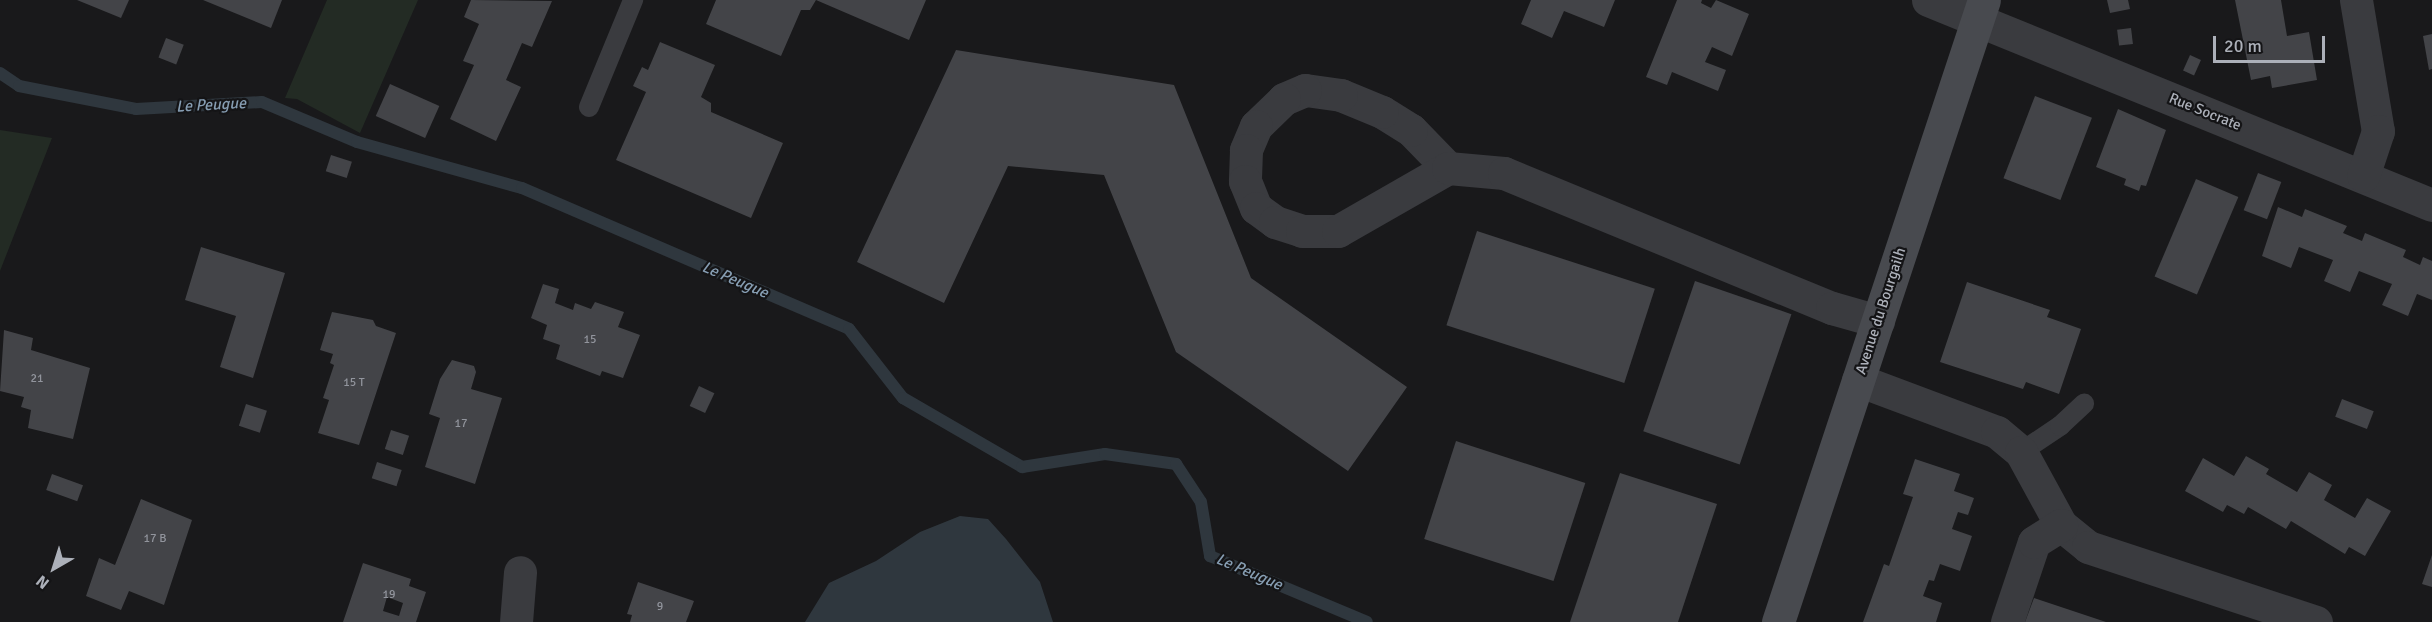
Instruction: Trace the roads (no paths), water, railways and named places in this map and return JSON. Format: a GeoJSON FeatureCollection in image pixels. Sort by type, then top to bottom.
{"type":"FeatureCollection","features":[{"type":"Feature","properties":{"kind":"main road","name":"Avenue du Bourgailh"},"geometry":{"type":"LineString","coordinates":[[1778,622],[1981,10]]}},
{"type":"Feature","properties":{"kind":"street","name":"Rue Socrate"},"geometry":{"type":"LineString","coordinates":[[1928,0],[1981,10],[2432,205]]}},
{"type":"Feature","properties":{"kind":"street"},"geometry":{"type":"LineString","coordinates":[[2356,0],[2378,131],[2363,176]]}},
{"type":"Feature","properties":{"kind":"street"},"geometry":{"type":"LineString","coordinates":[[1448,168],[1411,130],[1382,112],[1341,95],[1305,90],[1284,99],[1256,126],[1246,150],[1245,181],[1256,208],[1275,222],[1302,231],[1338,231],[1448,168],[1504,173],[1832,308],[1878,321]]}},
{"type":"Feature","properties":{"kind":"street"},"geometry":{"type":"LineString","coordinates":[[1858,380],[1997,432],[2020,452],[2061,525],[2088,547],[2316,622]]}},
{"type":"Feature","properties":{"kind":"street"},"geometry":{"type":"LineString","coordinates":[[2007,622],[2034,542],[2061,525]]}},
{"type":"Feature","properties":{"kind":"street"},"geometry":{"type":"LineString","coordinates":[[516,622],[520,572]]}},
{"type":"Feature","properties":{"kind":"lane"},"geometry":{"type":"LineString","coordinates":[[589,107],[633,0]]}},
{"type":"Feature","properties":{"kind":"lane"},"geometry":{"type":"LineString","coordinates":[[2020,452],[2060,426],[2084,404]]}},
{"type":"Feature","properties":{"kind":"waterway","name":"Le Peugue"},"geometry":{"type":"LineString","coordinates":[[0,73],[19,86],[136,109],[262,102],[357,142],[522,188],[849,329],[903,398],[1022,467],[1105,454],[1176,464],[1201,502],[1210,556],[1367,622]]}}]}
